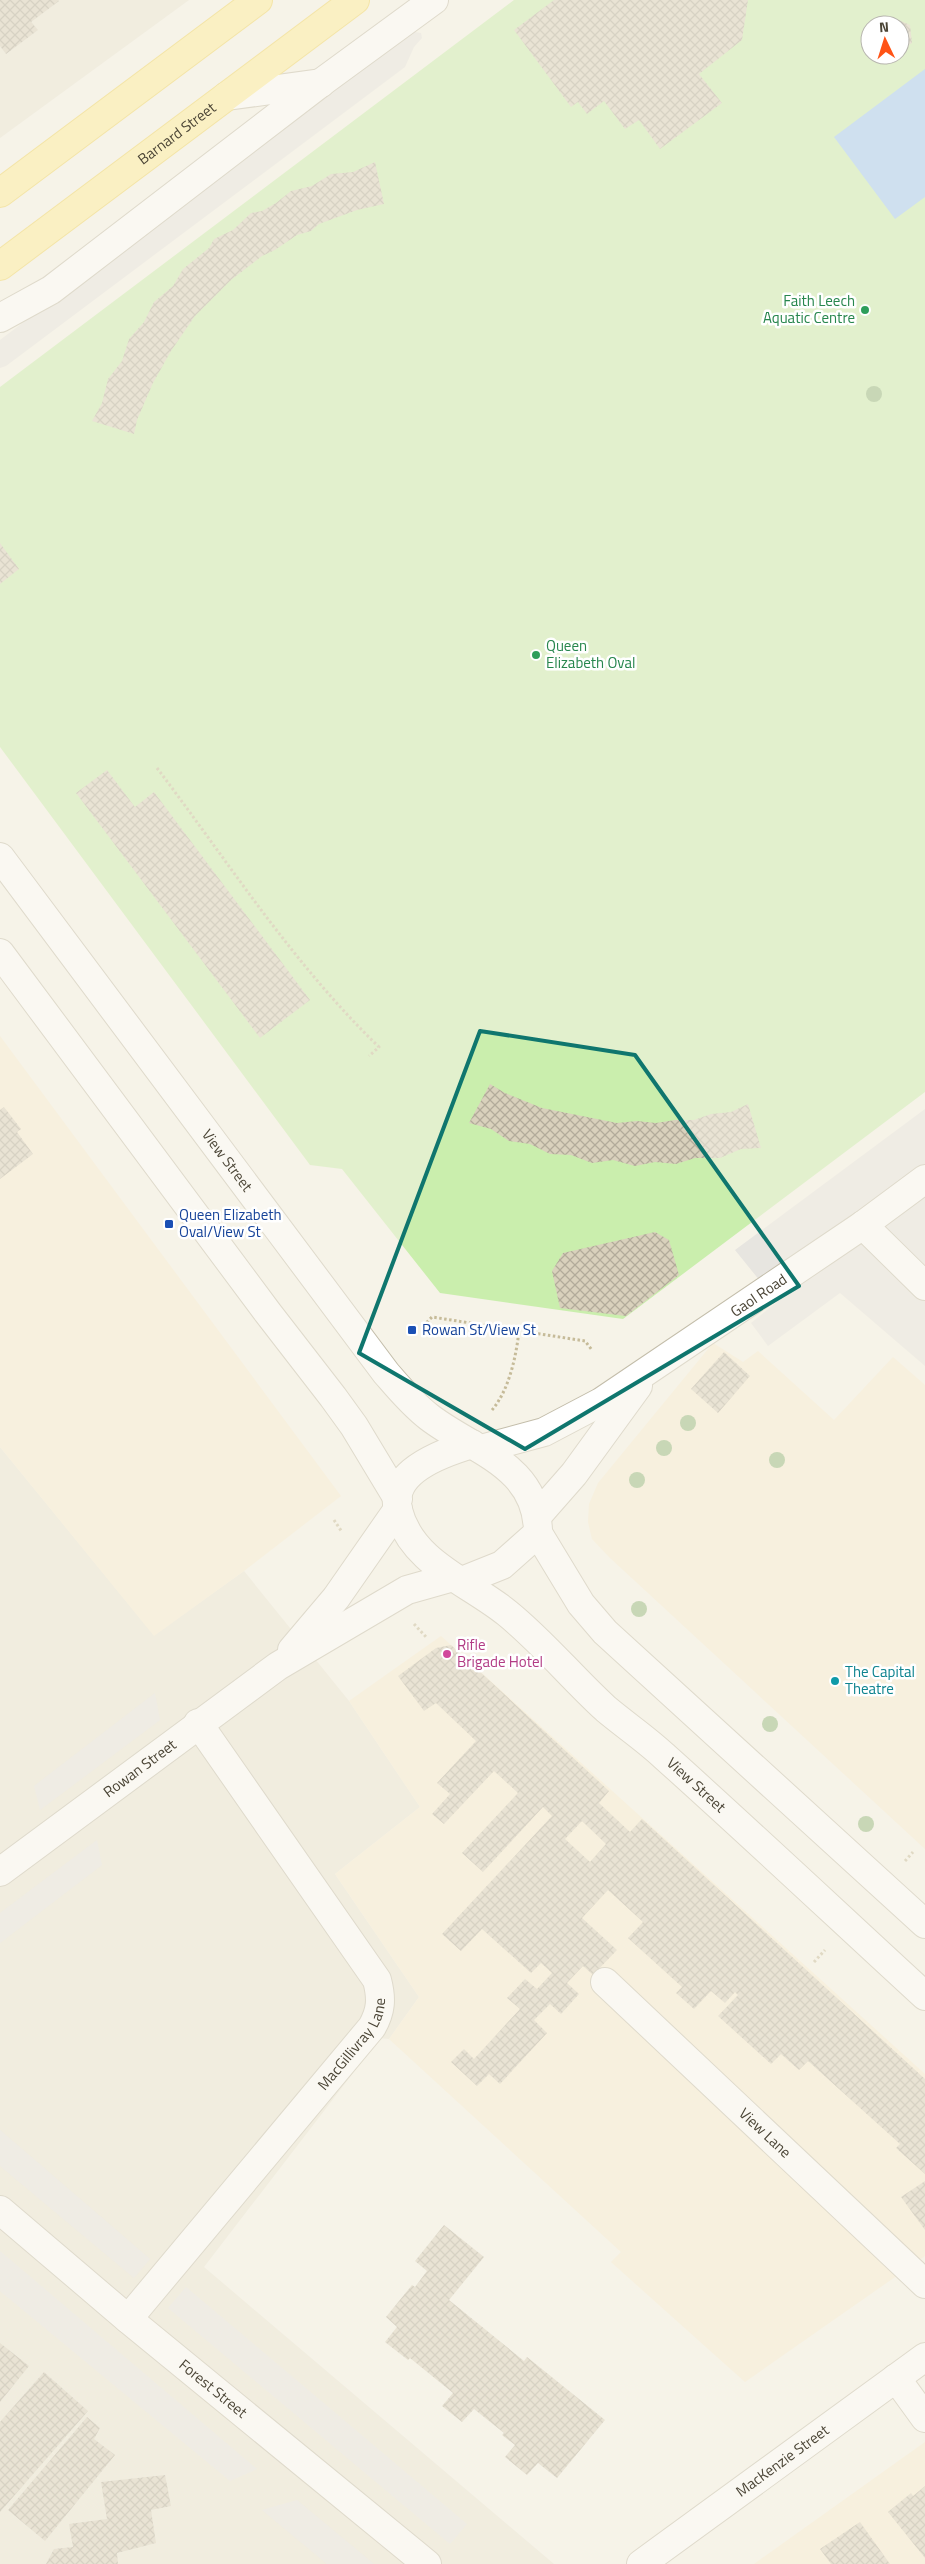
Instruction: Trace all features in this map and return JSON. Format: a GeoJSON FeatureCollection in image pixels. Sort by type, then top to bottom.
{"type":"FeatureCollection","features":[{"type":"Feature","properties":{"kind":"main road"},"geometry":{"type":"LineString","coordinates":[[0,193],[258,0]]}},
{"type":"Feature","properties":{"kind":"main road","name":"Barnard Street"},"geometry":{"type":"LineString","coordinates":[[0,266],[355,0]]}},
{"type":"Feature","properties":{"kind":"street"},"geometry":{"type":"LineString","coordinates":[[0,318],[51,290],[322,82],[434,0]]}},
{"type":"Feature","properties":{"kind":"street"},"geometry":{"type":"LineString","coordinates":[[227,96],[322,82]]}},
{"type":"Feature","properties":{"kind":"street","name":"View Street"},"geometry":{"type":"LineString","coordinates":[[0,857],[386,1373],[408,1399],[429,1417],[477,1447]]}},
{"type":"Feature","properties":{"kind":"street"},"geometry":{"type":"LineString","coordinates":[[0,953],[354,1426],[398,1504],[409,1533],[420,1550],[457,1579],[502,1565],[538,1524]]}},
{"type":"Feature","properties":{"kind":"street","name":"Gaol Road"},"geometry":{"type":"LineString","coordinates":[[477,1447],[532,1436],[561,1424],[601,1402],[863,1225],[925,1179]]}},
{"type":"Feature","properties":{"kind":"street"},"geometry":{"type":"LineString","coordinates":[[863,1225],[925,1286]]}},
{"type":"Feature","properties":{"kind":"street","name":"Gaol Road"},"geometry":{"type":"LineString","coordinates":[[538,1524],[653,1367]]}},
{"type":"Feature","properties":{"kind":"street"},"geometry":{"type":"LineString","coordinates":[[398,1504],[405,1481],[416,1468],[436,1456],[477,1447],[503,1463],[521,1482],[531,1498],[538,1524],[581,1604],[605,1632],[925,1924]]}},
{"type":"Feature","properties":{"kind":"street","name":"Rowan Street"},"geometry":{"type":"LineString","coordinates":[[278,1666],[336,1598],[398,1504]]}},
{"type":"Feature","properties":{"kind":"street","name":"View Street"},"geometry":{"type":"LineString","coordinates":[[457,1579],[536,1637],[603,1706],[662,1754],[925,1996]]}},
{"type":"Feature","properties":{"kind":"street","name":"Rowan Street"},"geometry":{"type":"LineString","coordinates":[[0,1872],[198,1723],[278,1666],[407,1590],[457,1579]]}},
{"type":"Feature","properties":{"kind":"street","name":"MacGillivray Lane"},"geometry":{"type":"LineString","coordinates":[[128,2319],[372,2027],[379,2015],[381,2003],[377,1980],[198,1723]]}},
{"type":"Feature","properties":{"kind":"street","name":"View Lane"},"geometry":{"type":"LineString","coordinates":[[605,1982],[925,2284]]}},
{"type":"Feature","properties":{"kind":"street","name":"Forest Street"},"geometry":{"type":"LineString","coordinates":[[0,2210],[128,2319],[427,2564]]}},
{"type":"Feature","properties":{"kind":"street","name":"MacKenzie Street"},"geometry":{"type":"LineString","coordinates":[[641,2564],[925,2357]]}},
{"type":"Feature","properties":{"kind":"street"},"geometry":{"type":"LineString","coordinates":[[896,2378],[925,2418]]}},
{"type":"Feature","properties":{"kind":"path"},"geometry":{"type":"LineString","coordinates":[[157,768],[290,948],[349,1018],[379,1047],[369,1056]]}},
{"type":"Feature","properties":{"kind":"path"},"geometry":{"type":"LineString","coordinates":[[423,1326],[432,1317],[584,1341],[592,1350]]}},
{"type":"Feature","properties":{"kind":"path"},"geometry":{"type":"LineString","coordinates":[[489,1414],[501,1400],[517,1350],[519,1332]]}},
{"type":"Feature","properties":{"kind":"path"},"geometry":{"type":"LineString","coordinates":[[409,1618],[427,1638]]}},
{"type":"Feature","properties":{"kind":"highlighted area"},"geometry":{"type":"Polygon","coordinates":[[[480,1031],[635,1055],[799,1286],[525,1449],[359,1353],[480,1031]]]}},
{"type":"Feature","properties":{"kind":"shaded area"},"geometry":{"type":"Polygon","coordinates":[[[0,0],[189,0],[0,138],[0,0]]]}},
{"type":"Feature","properties":{"kind":"shaded area"},"geometry":{"type":"Polygon","coordinates":[[[408,31],[421,33],[422,38],[414,47],[405,67],[6,366],[0,368],[0,340],[408,31]]]}},
{"type":"Feature","properties":{"kind":"shaded area"},"geometry":{"type":"Polygon","coordinates":[[[0,1036],[341,1496],[244,1571],[154,1636],[0,1447],[0,1036]]]}},
{"type":"Feature","properties":{"kind":"shaded area"},"geometry":{"type":"Polygon","coordinates":[[[925,1109],[925,1366],[840,1293],[768,1346],[751,1323],[777,1302],[735,1250],[925,1109]]]}},
{"type":"Feature","properties":{"kind":"shaded area"},"geometry":{"type":"Polygon","coordinates":[[[713,1343],[743,1362],[758,1351],[834,1420],[893,1357],[925,1385],[925,1849],[609,1557],[592,1539],[588,1522],[589,1504],[598,1483],[713,1343]]]}},
{"type":"Feature","properties":{"kind":"shaded area"},"geometry":{"type":"Polygon","coordinates":[[[0,1447],[154,1635],[244,1571],[349,1701],[420,1807],[335,1874],[419,1997],[389,2039],[380,2038],[204,2267],[554,2564],[0,2564],[0,1447]]]}},
{"type":"Feature","properties":{"kind":"shaded area"},"geometry":{"type":"Polygon","coordinates":[[[441,1636],[925,2074],[925,2256],[745,2382],[611,2262],[621,2252],[389,2039],[419,1997],[335,1874],[420,1807],[349,1701],[441,1636]]]}},
{"type":"Feature","properties":{"kind":"shaded area"},"geometry":{"type":"Polygon","coordinates":[[[155,1693],[160,1720],[40,1810],[34,1786],[155,1693]]]}},
{"type":"Feature","properties":{"kind":"shaded area"},"geometry":{"type":"Polygon","coordinates":[[[97,1840],[102,1865],[0,1943],[0,1913],[97,1840]]]}},
{"type":"Feature","properties":{"kind":"shaded area"},"geometry":{"type":"Polygon","coordinates":[[[0,2130],[150,2259],[134,2278],[0,2166],[0,2130]]]}},
{"type":"Feature","properties":{"kind":"shaded area"},"geometry":{"type":"Polygon","coordinates":[[[0,2251],[257,2469],[230,2481],[0,2291],[0,2251]]]}},
{"type":"Feature","properties":{"kind":"shaded area"},"geometry":{"type":"Polygon","coordinates":[[[186,2287],[467,2524],[450,2544],[168,2308],[186,2287]]]}},
{"type":"Feature","properties":{"kind":"shaded area"},"geometry":{"type":"Polygon","coordinates":[[[925,2442],[925,2564],[754,2564],[925,2442]]]}},
{"type":"Feature","properties":{"kind":"shaded area"},"geometry":{"type":"Polygon","coordinates":[[[297,2500],[374,2564],[327,2564],[262,2510],[297,2500]]]}},
{"type":"Feature","properties":{"kind":"green space"},"geometry":{"type":"Polygon","coordinates":[[[514,0],[925,0],[925,1092],[623,1319],[440,1293],[342,1169],[310,1165],[0,747],[0,387],[514,0]]]}},
{"type":"Feature","properties":{"kind":"water"},"geometry":{"type":"Polygon","coordinates":[[[925,69],[925,197],[895,219],[834,137],[925,69]]]}},
{"type":"Feature","properties":{"kind":"building"},"geometry":{"type":"Polygon","coordinates":[[[0,0],[59,1],[31,22],[38,30],[6,54],[0,46],[0,0]]]}},
{"type":"Feature","properties":{"kind":"building"},"geometry":{"type":"Polygon","coordinates":[[[554,0],[748,0],[742,40],[699,74],[722,103],[660,149],[639,120],[625,129],[604,101],[587,114],[578,102],[571,107],[514,30],[554,0]]]}},
{"type":"Feature","properties":{"kind":"building"},"geometry":{"type":"Polygon","coordinates":[[[910,25],[912,43],[910,44],[910,25]]]}},
{"type":"Feature","properties":{"kind":"building"},"geometry":{"type":"Polygon","coordinates":[[[375,162],[384,204],[357,210],[319,224],[311,231],[297,235],[275,250],[262,256],[231,280],[195,316],[171,351],[153,383],[137,420],[134,434],[92,421],[102,403],[108,379],[122,361],[129,339],[144,322],[154,302],[173,286],[183,269],[209,248],[214,239],[233,230],[251,213],[262,211],[291,191],[312,186],[331,174],[353,172],[375,162]]]}},
{"type":"Feature","properties":{"kind":"building"},"geometry":{"type":"Polygon","coordinates":[[[0,543],[19,569],[0,584],[0,543]]]}},
{"type":"Feature","properties":{"kind":"building"},"geometry":{"type":"Polygon","coordinates":[[[107,770],[135,807],[154,792],[310,1000],[260,1038],[76,793],[107,770]]]}},
{"type":"Feature","properties":{"kind":"building"},"geometry":{"type":"Polygon","coordinates":[[[490,1084],[505,1093],[542,1108],[617,1123],[637,1121],[656,1123],[694,1120],[711,1114],[731,1112],[748,1104],[761,1148],[741,1149],[720,1158],[695,1158],[676,1164],[655,1162],[635,1166],[613,1160],[592,1163],[571,1155],[550,1154],[530,1144],[509,1141],[491,1129],[469,1123],[490,1084]]]}},
{"type":"Feature","properties":{"kind":"building"},"geometry":{"type":"Polygon","coordinates":[[[4,1107],[21,1129],[17,1132],[33,1154],[0,1179],[0,1110],[4,1107]]]}},
{"type":"Feature","properties":{"kind":"building"},"geometry":{"type":"Polygon","coordinates":[[[655,1232],[669,1240],[679,1275],[626,1316],[560,1308],[552,1271],[563,1253],[655,1232]]]}},
{"type":"Feature","properties":{"kind":"building"},"geometry":{"type":"Polygon","coordinates":[[[724,1352],[750,1376],[718,1413],[691,1389],[724,1352]]]}},
{"type":"Feature","properties":{"kind":"building"},"geometry":{"type":"Polygon","coordinates":[[[451,1645],[609,1791],[599,1803],[630,1832],[642,1819],[925,2079],[925,2174],[896,2148],[900,2144],[808,2061],[799,2070],[781,2054],[771,2064],[718,2016],[738,1995],[735,1992],[725,2003],[711,1991],[694,2009],[676,1993],[682,1987],[628,1938],[643,1922],[608,1890],[582,1918],[617,1950],[593,1975],[583,1966],[567,1983],[579,1994],[561,2014],[550,2004],[534,2020],[547,2033],[500,2084],[489,2074],[477,2086],[451,2062],[464,2049],[474,2059],[520,2009],[507,1998],[525,1979],[537,1989],[552,1973],[541,1963],[531,1973],[482,1929],[461,1951],[442,1934],[552,1816],[543,1807],[483,1872],[462,1853],[518,1793],[494,1771],[444,1824],[432,1814],[450,1794],[437,1783],[476,1741],[436,1703],[424,1711],[398,1676],[436,1648],[451,1645]],[[582,1821],[565,1839],[590,1862],[606,1844],[582,1821]]]}},
{"type":"Feature","properties":{"kind":"building"},"geometry":{"type":"Polygon","coordinates":[[[925,2181],[925,2230],[901,2197],[925,2181]]]}},
{"type":"Feature","properties":{"kind":"building"},"geometry":{"type":"Polygon","coordinates":[[[444,2225],[484,2257],[449,2300],[524,2361],[527,2357],[605,2420],[557,2478],[538,2463],[527,2475],[505,2457],[515,2445],[502,2435],[504,2433],[474,2409],[462,2422],[442,2406],[453,2393],[410,2358],[408,2360],[385,2342],[397,2327],[386,2317],[412,2285],[415,2287],[427,2271],[415,2261],[444,2225]]]}},
{"type":"Feature","properties":{"kind":"building"},"geometry":{"type":"Polygon","coordinates":[[[0,2343],[29,2366],[0,2402],[0,2343]]]}},
{"type":"Feature","properties":{"kind":"building"},"geometry":{"type":"Polygon","coordinates":[[[44,2372],[88,2411],[0,2512],[0,2422],[44,2372]]]}},
{"type":"Feature","properties":{"kind":"building"},"geometry":{"type":"Polygon","coordinates":[[[87,2417],[100,2428],[94,2439],[115,2455],[45,2541],[8,2510],[87,2417]]]}},
{"type":"Feature","properties":{"kind":"building"},"geometry":{"type":"Polygon","coordinates":[[[165,2475],[171,2506],[151,2510],[156,2543],[117,2553],[118,2564],[46,2564],[54,2549],[73,2547],[69,2524],[107,2519],[101,2482],[165,2475]]]}},
{"type":"Feature","properties":{"kind":"building"},"geometry":{"type":"Polygon","coordinates":[[[925,2486],[925,2558],[888,2512],[911,2493],[913,2496],[925,2486]]]}},
{"type":"Feature","properties":{"kind":"building"},"geometry":{"type":"Polygon","coordinates":[[[860,2522],[890,2564],[831,2564],[820,2549],[860,2522]]]}},
{"type":"Feature","properties":{"kind":"place","name":"Faith Leech Aquatic Centre"},"geometry":{"type":"Point","coordinates":[865,310]}},
{"type":"Feature","properties":{"kind":"place","name":"Queen Elizabeth Oval"},"geometry":{"type":"Point","coordinates":[536,655]}},
{"type":"Feature","properties":{"kind":"place","name":"Queen Elizabeth Oval/View St"},"geometry":{"type":"Point","coordinates":[169,1224]}},
{"type":"Feature","properties":{"kind":"place","name":"Rowan St/View St"},"geometry":{"type":"Point","coordinates":[412,1330]}},
{"type":"Feature","properties":{"kind":"place","name":"Rifle Brigade Hotel"},"geometry":{"type":"Point","coordinates":[447,1654]}},
{"type":"Feature","properties":{"kind":"place","name":"The Capital Theatre"},"geometry":{"type":"Point","coordinates":[835,1681]}}]}
